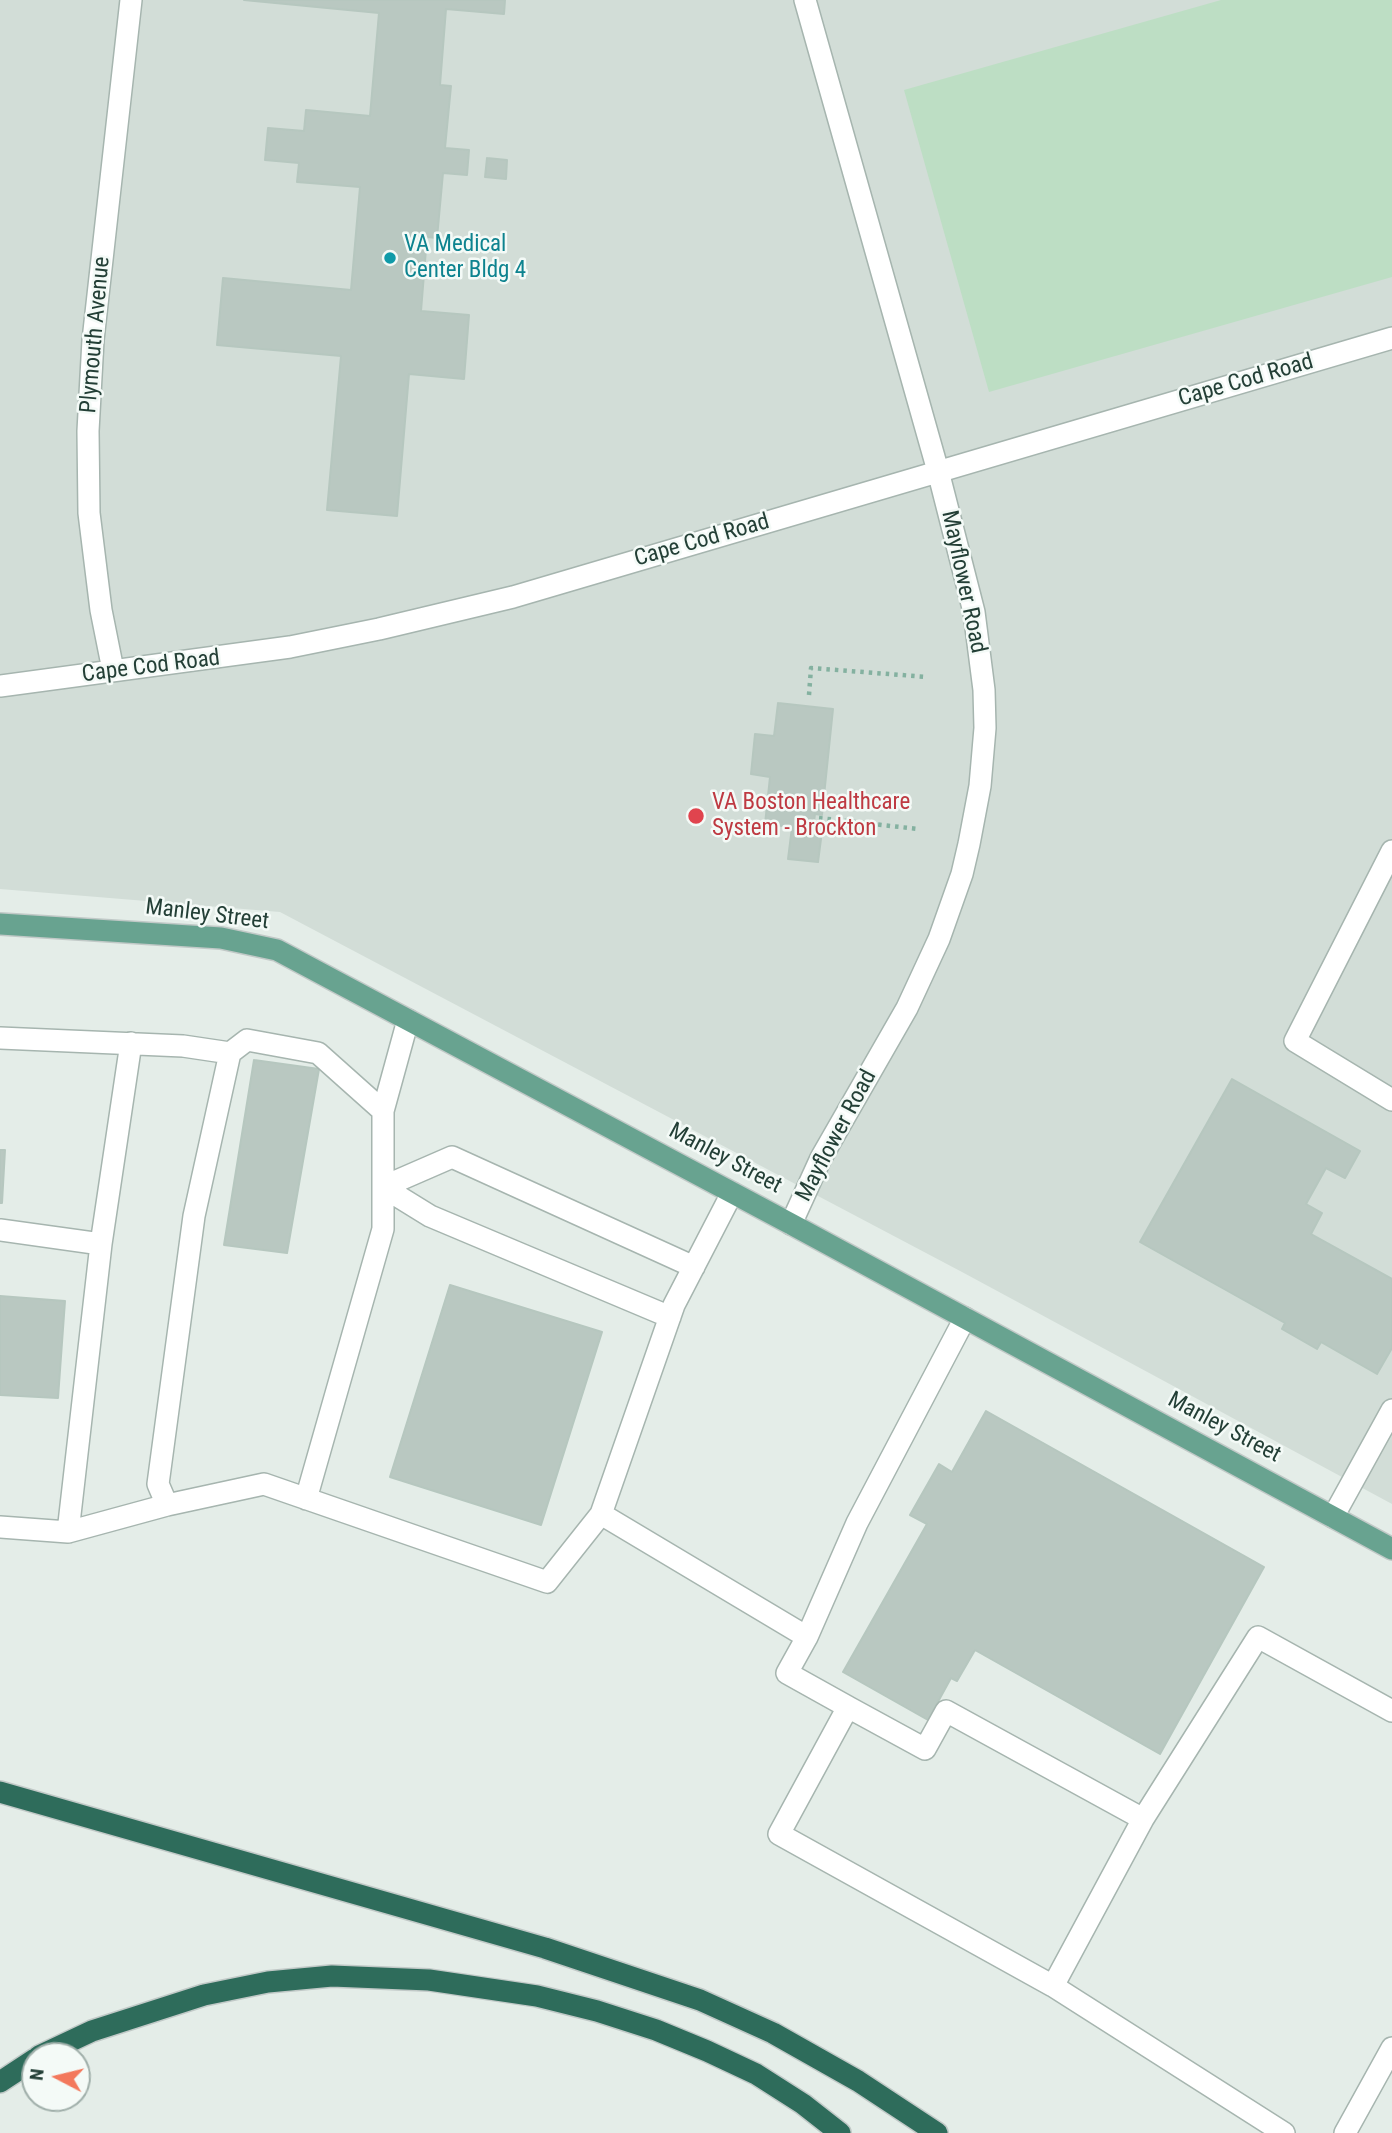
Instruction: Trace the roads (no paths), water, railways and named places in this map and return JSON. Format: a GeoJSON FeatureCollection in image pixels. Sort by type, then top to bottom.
{"type":"FeatureCollection","features":[{"type":"Feature","properties":{"kind":"highway"},"geometry":{"type":"LineString","coordinates":[[0,1792],[545,1948],[700,2000],[784,2039],[858,2081],[937,2133]]}},
{"type":"Feature","properties":{"kind":"highway"},"geometry":{"type":"LineString","coordinates":[[69,2042],[92,2031],[204,1994],[268,1982],[332,1976],[429,1980],[537,1996],[656,2030],[756,2074],[803,2104],[840,2133]]}},
{"type":"Feature","properties":{"kind":"highway"},"geometry":{"type":"LineString","coordinates":[[0,2082],[21,2068]]}},
{"type":"Feature","properties":{"kind":"main road","name":"Manley Street"},"geometry":{"type":"LineString","coordinates":[[0,925],[197,936],[259,945],[295,958],[1392,1549]]}},
{"type":"Feature","properties":{"kind":"lane","name":"Plymouth Avenue"},"geometry":{"type":"LineString","coordinates":[[113,670],[92,549],[88,443],[93,340],[131,0]]}},
{"type":"Feature","properties":{"kind":"lane","name":"Mayflower Road"},"geometry":{"type":"LineString","coordinates":[[791,1224],[821,1158],[907,1008],[953,903],[973,824],[984,757],[984,690],[974,612],[938,471],[805,0]]}},
{"type":"Feature","properties":{"kind":"lane","name":"Cape Cod Road"},"geometry":{"type":"LineString","coordinates":[[0,686],[245,654],[334,639],[513,597],[1392,338]]}},
{"type":"Feature","properties":{"kind":"lane"},"geometry":{"type":"LineString","coordinates":[[1392,851],[1295,1041],[1392,1100]]}},
{"type":"Feature","properties":{"kind":"lane"},"geometry":{"type":"LineString","coordinates":[[306,1499],[383,1229],[383,1111],[408,1020]]}},
{"type":"Feature","properties":{"kind":"lane"},"geometry":{"type":"LineString","coordinates":[[0,1038],[183,1046],[230,1053]]}},
{"type":"Feature","properties":{"kind":"lane"},"geometry":{"type":"LineString","coordinates":[[167,1505],[158,1484],[194,1216],[230,1053],[247,1040],[318,1053],[383,1111]]}},
{"type":"Feature","properties":{"kind":"lane"},"geometry":{"type":"LineString","coordinates":[[68,1532],[101,1244],[131,1043]]}},
{"type":"Feature","properties":{"kind":"lane"},"geometry":{"type":"LineString","coordinates":[[383,1187],[452,1157],[694,1267]]}},
{"type":"Feature","properties":{"kind":"lane"},"geometry":{"type":"LineString","coordinates":[[383,1187],[430,1216],[670,1317]]}},
{"type":"Feature","properties":{"kind":"lane"},"geometry":{"type":"LineString","coordinates":[[0,1527],[68,1532],[167,1505],[264,1484],[547,1581],[601,1514],[670,1317],[732,1193]]}},
{"type":"Feature","properties":{"kind":"lane"},"geometry":{"type":"LineString","coordinates":[[0,1230],[101,1244]]}},
{"type":"Feature","properties":{"kind":"lane"},"geometry":{"type":"LineString","coordinates":[[965,1318],[857,1523],[807,1637],[787,1673],[925,1749],[946,1711],[1143,1819]]}},
{"type":"Feature","properties":{"kind":"lane"},"geometry":{"type":"LineString","coordinates":[[1334,1517],[1392,1409]]}},
{"type":"Feature","properties":{"kind":"lane"},"geometry":{"type":"LineString","coordinates":[[601,1514],[807,1637]]}},
{"type":"Feature","properties":{"kind":"lane"},"geometry":{"type":"LineString","coordinates":[[1052,1986],[1143,1819],[1258,1637],[1392,1711]]}},
{"type":"Feature","properties":{"kind":"lane"},"geometry":{"type":"LineString","coordinates":[[848,1707],[779,1834],[1052,1986],[1284,2133]]}},
{"type":"Feature","properties":{"kind":"lane"},"geometry":{"type":"LineString","coordinates":[[1345,2133],[1392,2048]]}},
{"type":"Feature","properties":{"kind":"place","name":"VA Medical Center Bldg 4"},"geometry":{"type":"Point","coordinates":[390,258]}},
{"type":"Feature","properties":{"kind":"place","name":"VA Boston Healthcare System - Brockton"},"geometry":{"type":"Point","coordinates":[696,816]}}]}
